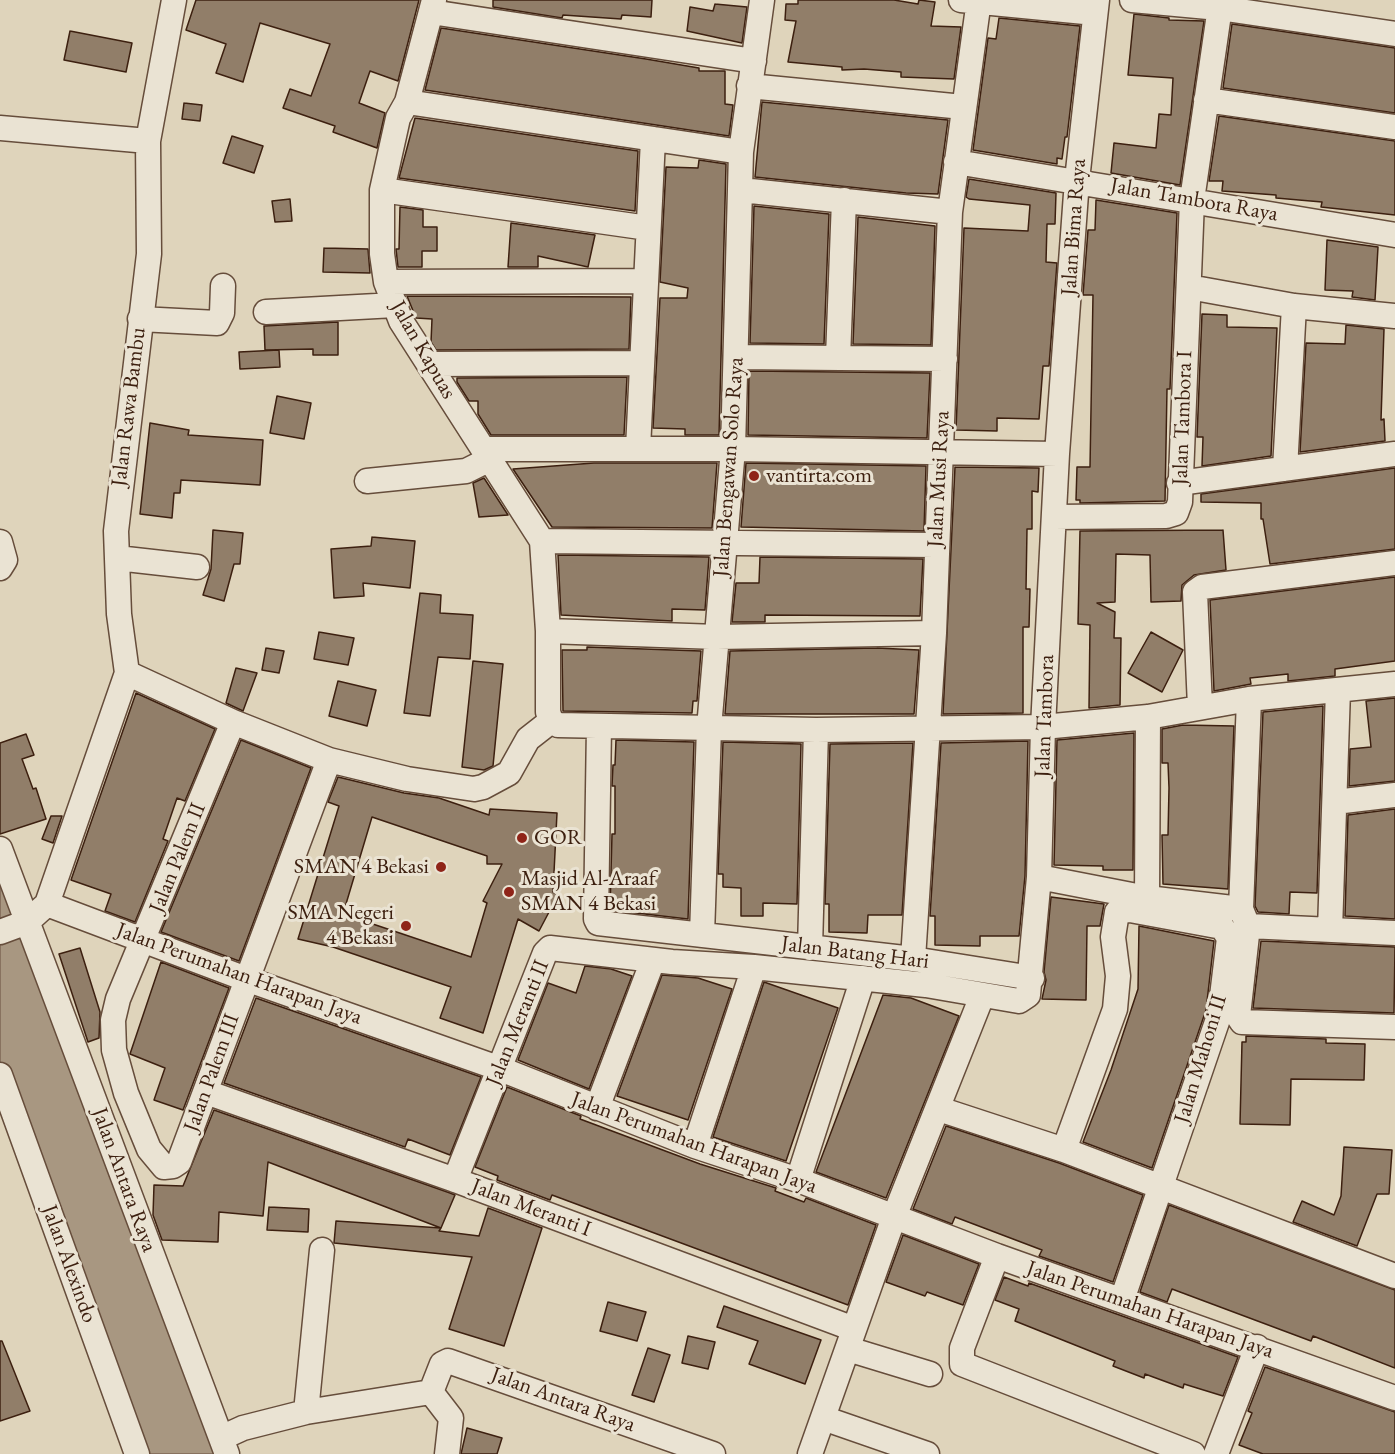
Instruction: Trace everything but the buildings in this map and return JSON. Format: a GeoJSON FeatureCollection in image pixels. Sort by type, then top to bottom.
{"type":"FeatureCollection","features":[{"type":"Feature","properties":{"kind":"street"},"geometry":{"type":"LineString","coordinates":[[0,128],[148,141],[174,0]]}},
{"type":"Feature","properties":{"kind":"street","name":"Jalan Bengawan Solo Raya"},"geometry":{"type":"LineString","coordinates":[[702,935],[709,728],[733,449],[741,152],[762,0]]}},
{"type":"Feature","properties":{"kind":"street"},"geometry":{"type":"LineString","coordinates":[[1132,0],[1220,4],[1395,34]]}},
{"type":"Feature","properties":{"kind":"street"},"geometry":{"type":"LineString","coordinates":[[973,1],[1096,6]]}},
{"type":"Feature","properties":{"kind":"street","name":"Jalan Musi Raya"},"geometry":{"type":"LineString","coordinates":[[913,959],[934,633],[935,545],[950,212],[973,1]]}},
{"type":"Feature","properties":{"kind":"street","name":"Jalan Tambora I"},"geometry":{"type":"LineString","coordinates":[[1054,517],[1166,516],[1176,513],[1180,502],[1192,200],[1220,4]]}},
{"type":"Feature","properties":{"kind":"street"},"geometry":{"type":"LineString","coordinates":[[433,6],[754,61]]}},
{"type":"Feature","properties":{"kind":"street","name":"Jalan Kapuas"},"geometry":{"type":"LineString","coordinates":[[433,6],[407,102],[398,118],[382,190],[382,254],[386,282],[401,321],[542,541]]}},
{"type":"Feature","properties":{"kind":"street","name":"Jalan Bima Raya"},"geometry":{"type":"LineString","coordinates":[[1058,454],[1077,180],[1096,6]]}},
{"type":"Feature","properties":{"kind":"street"},"geometry":{"type":"LineString","coordinates":[[749,86],[963,107]]}},
{"type":"Feature","properties":{"kind":"street"},"geometry":{"type":"LineString","coordinates":[[1206,100],[1395,127]]}},
{"type":"Feature","properties":{"kind":"street"},"geometry":{"type":"LineString","coordinates":[[407,102],[741,152]]}},
{"type":"Feature","properties":{"kind":"street"},"geometry":{"type":"LineString","coordinates":[[638,449],[653,139]]}},
{"type":"Feature","properties":{"kind":"street","name":"Jalan Rawa Bambu"},"geometry":{"type":"LineString","coordinates":[[127,674],[119,614],[118,502],[150,241],[148,141]]}},
{"type":"Feature","properties":{"kind":"street","name":"Jalan Tambora Raya"},"geometry":{"type":"LineString","coordinates":[[956,162],[1077,180],[1395,235]]}},
{"type":"Feature","properties":{"kind":"street"},"geometry":{"type":"LineString","coordinates":[[382,190],[648,228]]}},
{"type":"Feature","properties":{"kind":"street"},"geometry":{"type":"LineString","coordinates":[[741,190],[950,212]]}},
{"type":"Feature","properties":{"kind":"street"},"geometry":{"type":"LineString","coordinates":[[838,358],[844,200]]}},
{"type":"Feature","properties":{"kind":"street"},"geometry":{"type":"LineString","coordinates":[[386,282],[646,281]]}},
{"type":"Feature","properties":{"kind":"street"},"geometry":{"type":"LineString","coordinates":[[140,319],[217,323],[222,313],[223,286]]}},
{"type":"Feature","properties":{"kind":"street"},"geometry":{"type":"LineString","coordinates":[[1189,286],[1294,306],[1395,316]]}},
{"type":"Feature","properties":{"kind":"street"},"geometry":{"type":"LineString","coordinates":[[266,312],[395,305]]}},
{"type":"Feature","properties":{"kind":"street"},"geometry":{"type":"LineString","coordinates":[[1285,470],[1294,306]]}},
{"type":"Feature","properties":{"kind":"street"},"geometry":{"type":"LineString","coordinates":[[736,357],[945,359]]}},
{"type":"Feature","properties":{"kind":"street"},"geometry":{"type":"LineString","coordinates":[[430,364],[642,363]]}},
{"type":"Feature","properties":{"kind":"street"},"geometry":{"type":"LineString","coordinates":[[367,481],[466,471],[487,454],[638,449],[733,449],[1058,454]]}},
{"type":"Feature","properties":{"kind":"street","name":"Jalan Tambora"},"geometry":{"type":"LineString","coordinates":[[1032,978],[1039,878],[1043,727],[1058,454]]}},
{"type":"Feature","properties":{"kind":"street"},"geometry":{"type":"LineString","coordinates":[[1179,483],[1395,454]]}},
{"type":"Feature","properties":{"kind":"street"},"geometry":{"type":"LineString","coordinates":[[551,722],[548,712],[548,631],[542,541],[935,545]]}},
{"type":"Feature","properties":{"kind":"street"},"geometry":{"type":"LineString","coordinates":[[0,542],[4,560],[0,568]]}},
{"type":"Feature","properties":{"kind":"street"},"geometry":{"type":"LineString","coordinates":[[117,558],[197,567]]}},
{"type":"Feature","properties":{"kind":"street"},"geometry":{"type":"LineString","coordinates":[[1200,707],[1195,592],[1202,587],[1395,563]]}},
{"type":"Feature","properties":{"kind":"street"},"geometry":{"type":"LineString","coordinates":[[548,631],[717,637],[934,633]]}},
{"type":"Feature","properties":{"kind":"street"},"geometry":{"type":"LineString","coordinates":[[12,928],[48,904],[127,674],[233,722],[329,760],[407,779],[474,789],[483,787],[509,772],[528,739],[551,722]]}},
{"type":"Feature","properties":{"kind":"street"},"geometry":{"type":"LineString","coordinates":[[551,722],[558,725],[816,730],[1043,727],[1149,717],[1249,699],[1395,684]]}},
{"type":"Feature","properties":{"kind":"street"},"geometry":{"type":"LineString","coordinates":[[1330,930],[1338,690]]}},
{"type":"Feature","properties":{"kind":"street"},"geometry":{"type":"LineString","coordinates":[[1249,699],[1244,917],[1238,1016],[1242,1022],[1395,1027]]}},
{"type":"Feature","properties":{"kind":"street"},"geometry":{"type":"LineString","coordinates":[[1148,898],[1149,717]]}},
{"type":"Feature","properties":{"kind":"street","name":"Jalan Palem II"},"geometry":{"type":"LineString","coordinates":[[158,1162],[141,1131],[126,1094],[113,1041],[113,1020],[118,999],[145,940],[233,722]]}},
{"type":"Feature","properties":{"kind":"street"},"geometry":{"type":"LineString","coordinates":[[599,726],[596,919],[605,926],[671,950],[754,967],[926,985],[982,996],[1024,1000],[1030,990],[1032,978]]}},
{"type":"Feature","properties":{"kind":"street"},"geometry":{"type":"LineString","coordinates":[[810,948],[816,730]]}},
{"type":"Feature","properties":{"kind":"street","name":"Jalan Palem III"},"geometry":{"type":"LineString","coordinates":[[158,1162],[171,1167],[179,1162],[329,760]]}},
{"type":"Feature","properties":{"kind":"street"},"geometry":{"type":"LineString","coordinates":[[1335,802],[1395,795]]}},
{"type":"Feature","properties":{"kind":"street","name":"Jalan Antara Raya"},"geometry":{"type":"LineString","coordinates":[[0,849],[12,928],[224,1446],[243,1428],[306,1412],[431,1392],[442,1364],[448,1361],[712,1454]]}},
{"type":"Feature","properties":{"kind":"street"},"geometry":{"type":"LineString","coordinates":[[1039,878],[1244,917],[1330,930],[1395,933]]}},
{"type":"Feature","properties":{"kind":"street","name":"Jalan Perumahan Harapan Jaya"},"geometry":{"type":"LineString","coordinates":[[48,904],[246,979],[498,1068],[695,1146],[798,1180],[997,1256],[1395,1398]]}},
{"type":"Feature","properties":{"kind":"street","name":"Jalan Mahoni II"},"geometry":{"type":"LineString","coordinates":[[1064,1150],[1115,1009],[1118,976],[1113,938],[1117,912],[1130,910],[1222,927],[1229,938],[1220,1013],[1160,1187]]}},
{"type":"Feature","properties":{"kind":"street","name":"Jalan Batang Hari"},"geometry":{"type":"LineString","coordinates":[[671,950],[702,935],[913,959],[1032,978]]}},
{"type":"Feature","properties":{"kind":"street","name":"Jalan Meranti II"},"geometry":{"type":"LineString","coordinates":[[455,1180],[545,953],[550,948],[671,950]]}},
{"type":"Feature","properties":{"kind":"street"},"geometry":{"type":"LineString","coordinates":[[597,1108],[671,950]]}},
{"type":"Feature","properties":{"kind":"street"},"geometry":{"type":"LineString","coordinates":[[695,1146],[754,967]]}},
{"type":"Feature","properties":{"kind":"street"},"geometry":{"type":"LineString","coordinates":[[798,1180],[863,978]]}},
{"type":"Feature","properties":{"kind":"street"},"geometry":{"type":"LineString","coordinates":[[810,1454],[894,1217],[939,1109],[982,996]]}},
{"type":"Feature","properties":{"kind":"street","name":"Jalan Alexindo"},"geometry":{"type":"LineString","coordinates":[[0,1075],[137,1454]]}},
{"type":"Feature","properties":{"kind":"street","name":"Jalan Meranti I"},"geometry":{"type":"LineString","coordinates":[[206,1092],[455,1180],[851,1339],[930,1374]]}},
{"type":"Feature","properties":{"kind":"street"},"geometry":{"type":"LineString","coordinates":[[939,1109],[1064,1150],[1395,1276]]}},
{"type":"Feature","properties":{"kind":"street"},"geometry":{"type":"LineString","coordinates":[[1122,1300],[1160,1187]]}},
{"type":"Feature","properties":{"kind":"street"},"geometry":{"type":"LineString","coordinates":[[306,1412],[322,1250]]}},
{"type":"Feature","properties":{"kind":"street"},"geometry":{"type":"LineString","coordinates":[[997,1256],[962,1348],[961,1362],[1193,1454]]}},
{"type":"Feature","properties":{"kind":"street"},"geometry":{"type":"LineString","coordinates":[[1216,1454],[1257,1347]]}},
{"type":"Feature","properties":{"kind":"street"},"geometry":{"type":"LineString","coordinates":[[431,1392],[451,1418],[447,1454]]}},
{"type":"Feature","properties":{"kind":"street"},"geometry":{"type":"LineString","coordinates":[[823,1418],[927,1454]]}},
{"type":"Feature","properties":{"kind":"shaded area"},"geometry":{"type":"Polygon","coordinates":[[[0,848],[227,1454],[138,1454],[0,1076],[0,848]]]}},
{"type":"Feature","properties":{"kind":"place","name":"vantirta.com"},"geometry":{"type":"Point","coordinates":[754,476]}},
{"type":"Feature","properties":{"kind":"place","name":"GOR"},"geometry":{"type":"Point","coordinates":[522,838]}},
{"type":"Feature","properties":{"kind":"place","name":"SMAN 4 Bekasi"},"geometry":{"type":"Point","coordinates":[441,867]}},
{"type":"Feature","properties":{"kind":"place","name":"Masjid Al-Araaf SMAN 4 Bekasi"},"geometry":{"type":"Point","coordinates":[509,892]}},
{"type":"Feature","properties":{"kind":"place","name":"SMA Negeri 4 Bekasi"},"geometry":{"type":"Point","coordinates":[406,926]}}]}
